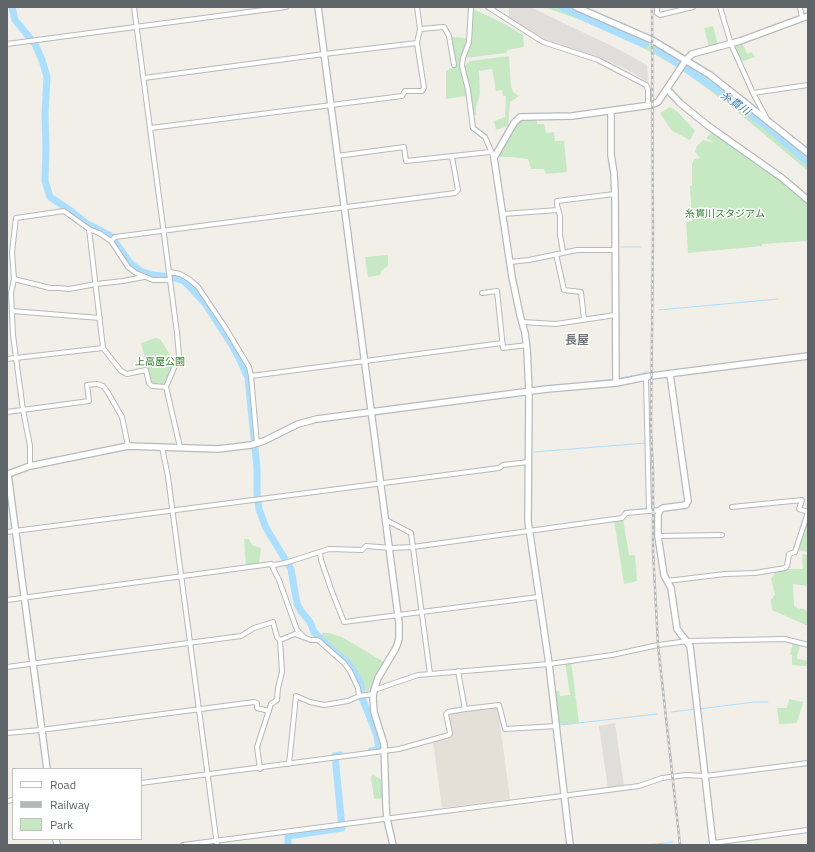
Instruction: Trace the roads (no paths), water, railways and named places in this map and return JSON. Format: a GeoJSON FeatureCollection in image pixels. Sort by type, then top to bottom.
{"type":"FeatureCollection","features":[{"type":"Feature","properties":{"kind":"street"},"geometry":{"type":"LineString","coordinates":[[134,7],[170,272],[179,356],[166,387],[180,448]]}},
{"type":"Feature","properties":{"kind":"street"},"geometry":{"type":"LineString","coordinates":[[7,44],[286,7]]}},
{"type":"Feature","properties":{"kind":"street"},"geometry":{"type":"LineString","coordinates":[[318,7],[398,615],[399,632],[396,648],[378,678],[374,692],[374,712],[385,751],[387,819],[393,845]]}},
{"type":"Feature","properties":{"kind":"street"},"geometry":{"type":"LineString","coordinates":[[151,128],[402,96],[405,91],[422,91],[424,88],[417,43],[420,29],[418,7]]}},
{"type":"Feature","properties":{"kind":"street"},"geometry":{"type":"LineString","coordinates":[[471,7],[469,42],[463,58],[462,66],[468,90],[473,128],[485,137],[490,152],[494,158],[510,262],[527,345],[529,392],[528,521],[549,664],[570,845]]}},
{"type":"Feature","properties":{"kind":"street"},"geometry":{"type":"LineString","coordinates":[[488,7],[543,42],[598,60],[646,85],[648,89],[648,106]]}},
{"type":"Feature","properties":{"kind":"street"},"geometry":{"type":"LineString","coordinates":[[576,7],[652,40],[685,62],[710,75],[808,153]]}},
{"type":"Feature","properties":{"kind":"street"},"geometry":{"type":"LineString","coordinates":[[657,7],[657,13],[660,15],[693,7]]}},
{"type":"Feature","properties":{"kind":"street"},"geometry":{"type":"LineString","coordinates":[[720,7],[731,44],[767,119]]}},
{"type":"Feature","properties":{"kind":"street"},"geometry":{"type":"LineString","coordinates":[[800,7],[802,18]]}},
{"type":"Feature","properties":{"kind":"street"},"geometry":{"type":"LineString","coordinates":[[494,158],[514,123],[520,117],[572,116],[648,106],[658,102],[692,54],[731,44],[808,16]]}},
{"type":"Feature","properties":{"kind":"street"},"geometry":{"type":"LineString","coordinates":[[420,29],[444,27],[449,36],[454,65]]}},
{"type":"Feature","properties":{"kind":"street"},"geometry":{"type":"LineString","coordinates":[[144,78],[417,43]]}},
{"type":"Feature","properties":{"kind":"street"},"geometry":{"type":"LineString","coordinates":[[753,92],[808,85]]}},
{"type":"Feature","properties":{"kind":"street"},"geometry":{"type":"LineString","coordinates":[[667,89],[680,104],[782,178],[808,200]]}},
{"type":"Feature","properties":{"kind":"street"},"geometry":{"type":"LineString","coordinates":[[611,112],[611,155],[615,194],[616,383]]}},
{"type":"Feature","properties":{"kind":"street"},"geometry":{"type":"LineString","coordinates":[[337,156],[404,147],[406,161],[490,152]]}},
{"type":"Feature","properties":{"kind":"street"},"geometry":{"type":"LineString","coordinates":[[30,466],[30,446],[23,410],[13,335],[11,293],[14,279],[12,252],[16,218],[64,212],[90,229],[113,239],[344,206],[455,192],[458,190],[452,157]]}},
{"type":"Feature","properties":{"kind":"street"},"geometry":{"type":"LineString","coordinates":[[563,252],[557,204],[558,201],[615,194]]}},
{"type":"Feature","properties":{"kind":"street"},"geometry":{"type":"LineString","coordinates":[[503,214],[558,210]]}},
{"type":"Feature","properties":{"kind":"street"},"geometry":{"type":"LineString","coordinates":[[90,229],[103,348],[121,371],[127,374],[146,370],[149,383],[152,386],[166,387]]}},
{"type":"Feature","properties":{"kind":"street"},"geometry":{"type":"LineString","coordinates":[[113,239],[128,266],[144,277],[153,280],[170,280]]}},
{"type":"Feature","properties":{"kind":"street"},"geometry":{"type":"LineString","coordinates":[[510,262],[529,260],[577,250],[615,250]]}},
{"type":"Feature","properties":{"kind":"street"},"geometry":{"type":"LineString","coordinates":[[556,254],[564,290],[581,292],[584,319]]}},
{"type":"Feature","properties":{"kind":"street"},"geometry":{"type":"LineString","coordinates":[[170,272],[180,274],[189,279],[198,287],[225,327],[249,367],[257,444]]}},
{"type":"Feature","properties":{"kind":"street"},"geometry":{"type":"LineString","coordinates":[[14,279],[50,288],[69,289],[144,277]]}},
{"type":"Feature","properties":{"kind":"street"},"geometry":{"type":"LineString","coordinates":[[482,293],[497,291],[503,348],[527,345]]}},
{"type":"Feature","properties":{"kind":"street"},"geometry":{"type":"LineString","coordinates":[[12,311],[100,318]]}},
{"type":"Feature","properties":{"kind":"street"},"geometry":{"type":"LineString","coordinates":[[522,322],[556,324],[615,316]]}},
{"type":"Feature","properties":{"kind":"street"},"geometry":{"type":"LineString","coordinates":[[7,337],[13,335]]}},
{"type":"Feature","properties":{"kind":"street"},"geometry":{"type":"LineString","coordinates":[[251,376],[502,343]]}},
{"type":"Feature","properties":{"kind":"street"},"geometry":{"type":"LineString","coordinates":[[7,359],[103,348]]}},
{"type":"Feature","properties":{"kind":"street"},"geometry":{"type":"LineString","coordinates":[[47,768],[7,474],[30,466],[128,446],[218,449],[251,445],[257,444],[306,421],[568,387],[616,383],[646,377],[808,356]]}},
{"type":"Feature","properties":{"kind":"street"},"geometry":{"type":"LineString","coordinates":[[7,600],[287,562],[329,549],[362,550],[366,546],[389,548],[413,547],[622,518],[626,513],[660,510],[663,508],[686,505],[688,501],[670,374]]}},
{"type":"Feature","properties":{"kind":"street"},"geometry":{"type":"LineString","coordinates":[[646,377],[649,510]]}},
{"type":"Feature","properties":{"kind":"street"},"geometry":{"type":"LineString","coordinates":[[7,412],[89,401],[87,385],[97,384],[103,386],[107,391],[122,417],[128,446]]}},
{"type":"Feature","properties":{"kind":"street"},"geometry":{"type":"LineString","coordinates":[[162,447],[168,477],[171,511],[217,843]]}},
{"type":"Feature","properties":{"kind":"street"},"geometry":{"type":"LineString","coordinates":[[7,532],[499,468],[503,465],[528,462]]}},
{"type":"Feature","properties":{"kind":"street"},"geometry":{"type":"LineString","coordinates":[[667,581],[725,574],[756,573],[785,568],[787,566],[788,554],[795,552],[808,512],[799,509],[802,500],[732,507]]}},
{"type":"Feature","properties":{"kind":"street"},"geometry":{"type":"LineString","coordinates":[[660,510],[658,515],[658,536],[664,575],[671,588],[677,629],[690,646],[713,844],[808,830]]}},
{"type":"Feature","properties":{"kind":"street"},"geometry":{"type":"LineString","coordinates":[[386,520],[411,533],[430,674]]}},
{"type":"Feature","properties":{"kind":"street"},"geometry":{"type":"LineString","coordinates":[[658,536],[722,535]]}},
{"type":"Feature","properties":{"kind":"street"},"geometry":{"type":"LineString","coordinates":[[320,552],[321,560],[344,622],[538,597]]}},
{"type":"Feature","properties":{"kind":"street"},"geometry":{"type":"LineString","coordinates":[[271,564],[279,580],[297,630],[310,640],[318,640],[344,663],[350,671],[358,688],[359,696]]}},
{"type":"Feature","properties":{"kind":"street"},"geometry":{"type":"LineString","coordinates":[[7,667],[241,636],[254,628],[273,622],[277,637],[280,640],[282,672],[277,700],[271,704],[258,748],[260,768]]}},
{"type":"Feature","properties":{"kind":"street"},"geometry":{"type":"LineString","coordinates":[[280,640],[295,634],[303,636]]}},
{"type":"Feature","properties":{"kind":"street"},"geometry":{"type":"LineString","coordinates":[[289,764],[296,696],[310,702],[324,705],[348,701],[418,675],[549,664],[612,655],[658,645],[688,642],[785,639],[808,646]]}},
{"type":"Feature","properties":{"kind":"street"},"geometry":{"type":"LineString","coordinates":[[458,671],[465,710]]}},
{"type":"Feature","properties":{"kind":"street"},"geometry":{"type":"LineString","coordinates":[[7,733],[42,730],[254,702],[257,703],[257,708],[269,711]]}},
{"type":"Feature","properties":{"kind":"street"},"geometry":{"type":"LineString","coordinates":[[142,783],[399,749],[449,735],[450,733],[446,714],[448,712],[499,705],[505,730],[557,726]]}},
{"type":"Feature","properties":{"kind":"street"},"geometry":{"type":"LineString","coordinates":[[183,845],[217,843],[639,786],[662,778],[686,775],[705,776],[808,763]]}},
{"type":"Feature","properties":{"kind":"waterway"},"geometry":{"type":"LineString","coordinates":[[12,7],[15,20],[35,44],[47,77],[45,114],[45,181],[50,197],[86,223],[111,236],[130,263],[142,272],[172,277],[184,281],[205,303],[241,362],[248,378],[257,468],[257,493],[259,509],[266,528],[291,569],[297,604],[301,611],[310,622],[314,632],[348,663],[359,680],[362,698],[377,735],[379,750],[371,751]]}},
{"type":"Feature","properties":{"kind":"waterway","name":"糸貫川"},"geometry":{"type":"LineString","coordinates":[[561,7],[645,45]]}},
{"type":"Feature","properties":{"kind":"waterway","name":"糸貫川"},"geometry":{"type":"LineString","coordinates":[[657,50],[730,98],[765,125],[808,163]]}},
{"type":"Feature","properties":{"kind":"waterway"},"geometry":{"type":"LineString","coordinates":[[621,247],[641,247]]}},
{"type":"Feature","properties":{"kind":"waterway"},"geometry":{"type":"LineString","coordinates":[[659,310],[778,299]]}},
{"type":"Feature","properties":{"kind":"waterway"},"geometry":{"type":"LineString","coordinates":[[619,378],[647,372]]}},
{"type":"Feature","properties":{"kind":"waterway"},"geometry":{"type":"LineString","coordinates":[[581,383],[614,379]]}},
{"type":"Feature","properties":{"kind":"waterway"},"geometry":{"type":"LineString","coordinates":[[534,452],[646,443]]}},
{"type":"Feature","properties":{"kind":"waterway"},"geometry":{"type":"LineString","coordinates":[[623,511],[647,508]]}},
{"type":"Feature","properties":{"kind":"waterway"},"geometry":{"type":"LineString","coordinates":[[699,709],[754,702],[768,702]]}},
{"type":"Feature","properties":{"kind":"waterway"},"geometry":{"type":"LineString","coordinates":[[671,712],[696,709]]}},
{"type":"Feature","properties":{"kind":"waterway"},"geometry":{"type":"LineString","coordinates":[[561,725],[657,714]]}},
{"type":"Feature","properties":{"kind":"waterway"},"geometry":{"type":"LineString","coordinates":[[288,845],[288,836],[342,828],[335,756],[340,755]]}},
{"type":"Feature","properties":{"kind":"waterway"},"geometry":{"type":"LineString","coordinates":[[648,845],[673,842]]}},
{"type":"Feature","properties":{"kind":"railway"},"geometry":{"type":"LineString","coordinates":[[652,7],[653,239],[651,429],[653,473],[653,551],[658,645],[680,845]]}},
{"type":"Feature","properties":{"kind":"district","name":"長屋"},"geometry":{"type":"Point","coordinates":[577,341]}},
{"type":"Feature","properties":{"kind":"park label","name":"糸貫川スタジアム"},"geometry":{"type":"Point","coordinates":[725,215]}},
{"type":"Feature","properties":{"kind":"park label","name":"上高屋公園"},"geometry":{"type":"Point","coordinates":[160,363]}}]}
